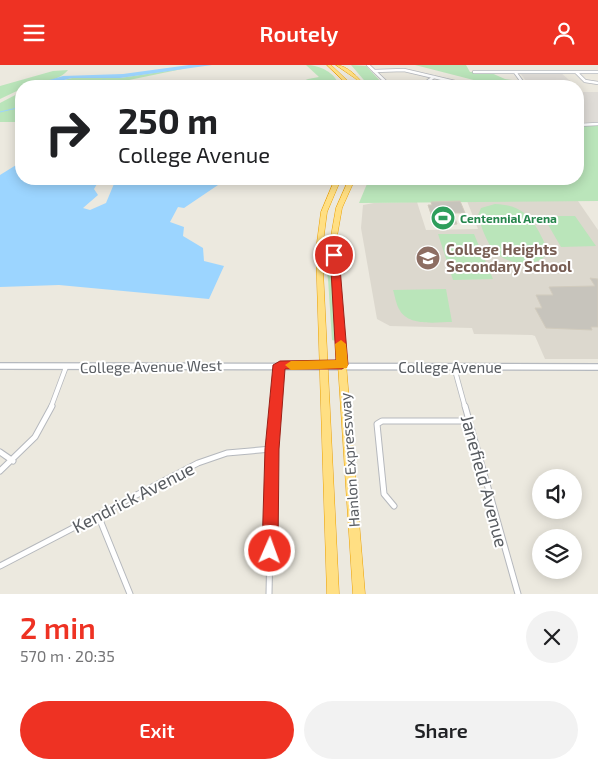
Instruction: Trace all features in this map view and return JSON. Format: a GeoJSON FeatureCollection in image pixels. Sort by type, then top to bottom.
{"type":"FeatureCollection","features":[{"type":"Feature","properties":{"kind":"highway"},"geometry":{"type":"LineString","coordinates":[[324,65],[337,72]]}},
{"type":"Feature","properties":{"kind":"highway"},"geometry":{"type":"LineString","coordinates":[[328,65],[345,80]]}},
{"type":"Feature","properties":{"kind":"highway"},"geometry":{"type":"LineString","coordinates":[[338,65],[357,78]]}},
{"type":"Feature","properties":{"kind":"highway"},"geometry":{"type":"LineString","coordinates":[[346,65],[357,78]]}},
{"type":"Feature","properties":{"kind":"highway","name":"Hanlon Expressway"},"geometry":{"type":"LineString","coordinates":[[333,594],[320,230],[327,204],[335,185]]}},
{"type":"Feature","properties":{"kind":"highway","name":"Hanlon Expressway"},"geometry":{"type":"LineString","coordinates":[[349,185],[339,208],[333,242],[358,594]]}},
{"type":"Feature","properties":{"kind":"street"},"geometry":{"type":"LineString","coordinates":[[368,65],[384,80]]}},
{"type":"Feature","properties":{"kind":"street"},"geometry":{"type":"LineString","coordinates":[[374,71],[401,69],[447,80]]}},
{"type":"Feature","properties":{"kind":"street"},"geometry":{"type":"LineString","coordinates":[[474,72],[598,71]]}},
{"type":"Feature","properties":{"kind":"street"},"geometry":{"type":"LineString","coordinates":[[515,72],[522,80]]}},
{"type":"Feature","properties":{"kind":"street"},"geometry":{"type":"LineString","coordinates":[[576,72],[585,81],[598,83]]}},
{"type":"Feature","properties":{"kind":"street"},"geometry":{"type":"LineString","coordinates":[[430,80],[434,77]]}},
{"type":"Feature","properties":{"kind":"street"},"geometry":{"type":"LineString","coordinates":[[584,125],[598,124]]}},
{"type":"Feature","properties":{"kind":"street"},"geometry":{"type":"LineString","coordinates":[[269,594],[272,449],[280,365]]}},
{"type":"Feature","properties":{"kind":"street","name":"College Avenue"},"geometry":{"type":"LineString","coordinates":[[302,365],[598,367]]}},
{"type":"Feature","properties":{"kind":"street","name":"College Avenue West"},"geometry":{"type":"LineString","coordinates":[[0,366],[302,365]]}},
{"type":"Feature","properties":{"kind":"street"},"geometry":{"type":"LineString","coordinates":[[0,471],[30,447],[42,428],[66,367]]}},
{"type":"Feature","properties":{"kind":"street","name":"Janefield Avenue"},"geometry":{"type":"LineString","coordinates":[[454,367],[518,594]]}},
{"type":"Feature","properties":{"kind":"street"},"geometry":{"type":"LineString","coordinates":[[394,506],[384,494],[376,425],[382,421],[468,421]]}},
{"type":"Feature","properties":{"kind":"street","name":"Kendrick Avenue"},"geometry":{"type":"LineString","coordinates":[[0,566],[208,459],[227,453],[272,449]]}},
{"type":"Feature","properties":{"kind":"street"},"geometry":{"type":"LineString","coordinates":[[0,452],[13,461]]}},
{"type":"Feature","properties":{"kind":"street"},"geometry":{"type":"LineString","coordinates":[[98,515],[130,594]]}},
{"type":"Feature","properties":{"kind":"shaded area"},"geometry":{"type":"Polygon","coordinates":[[[520,73],[561,73],[569,80],[525,80],[520,73]]]}},
{"type":"Feature","properties":{"kind":"shaded area"},"geometry":{"type":"Polygon","coordinates":[[[584,92],[598,92],[598,122],[584,122],[584,92]]]}},
{"type":"Feature","properties":{"kind":"shaded area"},"geometry":{"type":"Polygon","coordinates":[[[467,201],[578,201],[598,230],[598,359],[545,359],[535,336],[532,335],[474,334],[472,328],[390,326],[377,319],[361,228],[363,205],[417,202],[426,230],[478,229],[467,201]]]}},
{"type":"Feature","properties":{"kind":"green space"},"geometry":{"type":"Polygon","coordinates":[[[306,65],[317,66],[327,71],[336,80],[306,80],[319,77],[306,65]]]}},
{"type":"Feature","properties":{"kind":"green space"},"geometry":{"type":"Polygon","coordinates":[[[351,65],[366,66],[379,80],[364,80],[351,65]]]}},
{"type":"Feature","properties":{"kind":"green space"},"geometry":{"type":"Polygon","coordinates":[[[415,65],[466,65],[470,72],[489,72],[505,79],[513,80],[474,80],[415,65]]]}},
{"type":"Feature","properties":{"kind":"green space"},"geometry":{"type":"Polygon","coordinates":[[[187,68],[129,80],[64,80],[72,78],[120,78],[187,68]]]}},
{"type":"Feature","properties":{"kind":"green space"},"geometry":{"type":"Polygon","coordinates":[[[68,70],[65,74],[52,80],[21,80],[53,71],[68,70]]]}},
{"type":"Feature","properties":{"kind":"green space"},"geometry":{"type":"Polygon","coordinates":[[[15,82],[15,92],[0,99],[0,86],[15,82]]]}},
{"type":"Feature","properties":{"kind":"green space"},"geometry":{"type":"Polygon","coordinates":[[[15,95],[15,122],[0,122],[0,103],[15,95]]]}},
{"type":"Feature","properties":{"kind":"green space"},"geometry":{"type":"Polygon","coordinates":[[[598,124],[598,201],[359,203],[366,185],[584,185],[584,125],[598,124]]]}},
{"type":"Feature","properties":{"kind":"green space"},"geometry":{"type":"Polygon","coordinates":[[[495,204],[518,209],[526,215],[538,230],[552,258],[546,255],[535,262],[520,263],[504,259],[498,255],[488,243],[478,215],[481,208],[495,204]]]}},
{"type":"Feature","properties":{"kind":"green space"},"geometry":{"type":"Polygon","coordinates":[[[543,216],[575,216],[596,246],[561,247],[543,216]]]}},
{"type":"Feature","properties":{"kind":"green space"},"geometry":{"type":"Polygon","coordinates":[[[438,234],[474,234],[493,279],[453,280],[438,234]]]}},
{"type":"Feature","properties":{"kind":"green space"},"geometry":{"type":"Polygon","coordinates":[[[325,261],[332,261],[336,341],[332,340],[325,261]]]}},
{"type":"Feature","properties":{"kind":"green space"},"geometry":{"type":"Polygon","coordinates":[[[446,289],[452,322],[431,323],[409,319],[403,315],[396,302],[393,290],[446,289]]]}},
{"type":"Feature","properties":{"kind":"water"},"geometry":{"type":"Polygon","coordinates":[[[189,65],[212,65],[120,78],[49,80],[63,76],[123,74],[189,65]]]}},
{"type":"Feature","properties":{"kind":"water"},"geometry":{"type":"Polygon","coordinates":[[[15,166],[15,185],[96,185],[94,189],[98,195],[83,208],[90,210],[106,203],[114,185],[218,185],[184,208],[178,207],[170,222],[184,227],[183,236],[203,248],[204,261],[224,266],[209,299],[59,285],[0,287],[0,175],[15,166]]]}},
{"type":"Feature","properties":{"kind":"building","name":"Centennial Arena"},"geometry":{"type":"Polygon","coordinates":[[[460,201],[465,213],[453,213],[457,224],[437,226],[434,223],[428,205],[432,205],[431,202],[460,201]]]}},
{"type":"Feature","properties":{"kind":"building"},"geometry":{"type":"Polygon","coordinates":[[[590,278],[598,279],[598,327],[591,327],[592,330],[546,328],[535,308],[542,308],[536,295],[553,295],[549,287],[595,286],[590,278]]]}},
{"type":"Feature","properties":{"kind":"waterway"},"geometry":{"type":"LineString","coordinates":[[0,112],[15,108]]}},
{"type":"Feature","properties":{"kind":"slow traffic"},"geometry":{"type":"LineString","coordinates":[[291,365],[342,365],[341,344]]}},
{"type":"Feature","properties":{"kind":"place","name":"Centennial Arena"},"geometry":{"type":"Point","coordinates":[443,218]}},
{"type":"Feature","properties":{"kind":"place","name":"College Heights Secondary School"},"geometry":{"type":"Point","coordinates":[428,258]}},
{"type":"Feature","properties":{"kind":"route"},"geometry":{"type":"LineString","coordinates":[[270,551],[272,449],[280,365],[342,365],[334,255]]}}]}
